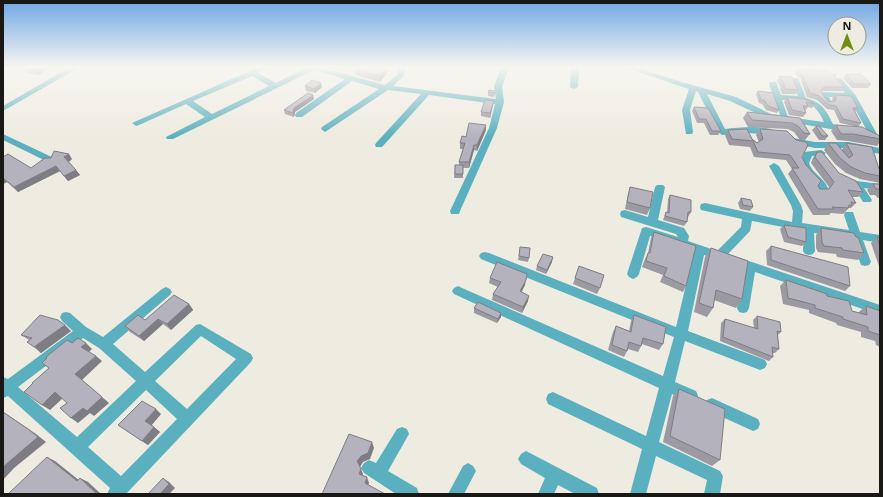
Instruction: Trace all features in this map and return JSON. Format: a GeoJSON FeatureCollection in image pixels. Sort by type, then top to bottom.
{"type":"FeatureCollection","features":[{"type":"Feature","properties":{"kind":"street"},"geometry":{"type":"LineString","coordinates":[[3,109],[36,90]]}},
{"type":"Feature","properties":{"kind":"street"},"geometry":{"type":"LineString","coordinates":[[136,123],[212,90]]}},
{"type":"Feature","properties":{"kind":"street"},"geometry":{"type":"LineString","coordinates":[[170,137],[266,90]]}},
{"type":"Feature","properties":{"kind":"street"},"geometry":{"type":"LineString","coordinates":[[299,115],[333,90]]}},
{"type":"Feature","properties":{"kind":"street"},"geometry":{"type":"LineString","coordinates":[[325,129],[381,90]]}},
{"type":"Feature","properties":{"kind":"street"},"geometry":{"type":"LineString","coordinates":[[408,90],[500,102]]}},
{"type":"Feature","properties":{"kind":"street"},"geometry":{"type":"LineString","coordinates":[[455,211],[493,128],[500,102],[498,90]]}},
{"type":"Feature","properties":{"kind":"street"},"geometry":{"type":"LineString","coordinates":[[689,132],[685,110],[687,101],[696,90]]}},
{"type":"Feature","properties":{"kind":"street"},"geometry":{"type":"LineString","coordinates":[[698,90],[724,136],[721,143]]}},
{"type":"Feature","properties":{"kind":"street"},"geometry":{"type":"LineString","coordinates":[[701,90],[733,99],[769,116],[826,126],[860,130],[877,138]]}},
{"type":"Feature","properties":{"kind":"street"},"geometry":{"type":"LineString","coordinates":[[775,90],[785,119]]}},
{"type":"Feature","properties":{"kind":"street"},"geometry":{"type":"LineString","coordinates":[[799,90],[803,100]]}},
{"type":"Feature","properties":{"kind":"street"},"geometry":{"type":"LineString","coordinates":[[847,90],[852,96],[877,138]]}},
{"type":"Feature","properties":{"kind":"street"},"geometry":{"type":"LineString","coordinates":[[379,145],[427,93]]}},
{"type":"Feature","properties":{"kind":"street"},"geometry":{"type":"LineString","coordinates":[[828,102],[824,94],[852,96]]}},
{"type":"Feature","properties":{"kind":"street"},"geometry":{"type":"LineString","coordinates":[[778,97],[803,100],[816,104],[822,109],[826,126],[839,144]]}},
{"type":"Feature","properties":{"kind":"street"},"geometry":{"type":"LineString","coordinates":[[187,101],[211,117]]}},
{"type":"Feature","properties":{"kind":"street"},"geometry":{"type":"LineString","coordinates":[[801,122],[821,153]]}},
{"type":"Feature","properties":{"kind":"street"},"geometry":{"type":"LineString","coordinates":[[722,132],[777,133]]}},
{"type":"Feature","properties":{"kind":"street"},"geometry":{"type":"LineString","coordinates":[[788,134],[796,142],[821,153]]}},
{"type":"Feature","properties":{"kind":"street"},"geometry":{"type":"LineString","coordinates":[[3,137],[50,160]]}},
{"type":"Feature","properties":{"kind":"street"},"geometry":{"type":"LineString","coordinates":[[820,192],[823,188],[822,185],[806,168],[804,162],[808,158],[807,154],[821,153],[839,144],[875,152]]}},
{"type":"Feature","properties":{"kind":"street"},"geometry":{"type":"LineString","coordinates":[[774,166],[796,205],[798,211],[797,226]]}},
{"type":"Feature","properties":{"kind":"street"},"geometry":{"type":"LineString","coordinates":[[838,174],[844,180],[856,184],[880,187]]}},
{"type":"Feature","properties":{"kind":"street"},"geometry":{"type":"LineString","coordinates":[[856,184],[867,200]]}},
{"type":"Feature","properties":{"kind":"street"},"geometry":{"type":"LineString","coordinates":[[652,222],[660,187]]}},
{"type":"Feature","properties":{"kind":"street"},"geometry":{"type":"LineString","coordinates":[[705,207],[797,226],[880,239]]}},
{"type":"Feature","properties":{"kind":"street"},"geometry":{"type":"LineString","coordinates":[[625,214],[680,231],[684,236],[682,243]]}},
{"type":"Feature","properties":{"kind":"street"},"geometry":{"type":"LineString","coordinates":[[849,215],[865,262]]}},
{"type":"Feature","properties":{"kind":"street"},"geometry":{"type":"LineString","coordinates":[[719,256],[746,228],[748,217]]}},
{"type":"Feature","properties":{"kind":"street"},"geometry":{"type":"LineString","coordinates":[[809,228],[809,251]]}},
{"type":"Feature","properties":{"kind":"street"},"geometry":{"type":"LineString","coordinates":[[633,274],[646,231],[880,310]]}},
{"type":"Feature","properties":{"kind":"street"},"geometry":{"type":"LineString","coordinates":[[638,494],[681,334],[700,249]]}},
{"type":"Feature","properties":{"kind":"street"},"geometry":{"type":"LineString","coordinates":[[485,256],[760,364]]}},
{"type":"Feature","properties":{"kind":"street"},"geometry":{"type":"LineString","coordinates":[[743,308],[750,266]]}},
{"type":"Feature","properties":{"kind":"street"},"geometry":{"type":"LineString","coordinates":[[458,291],[753,424]]}},
{"type":"Feature","properties":{"kind":"street"},"geometry":{"type":"LineString","coordinates":[[104,344],[166,292]]}},
{"type":"Feature","properties":{"kind":"street"},"geometry":{"type":"LineString","coordinates":[[66,317],[82,331],[104,344],[187,418]]}},
{"type":"Feature","properties":{"kind":"street"},"geometry":{"type":"LineString","coordinates":[[76,447],[200,329],[246,358],[118,490],[76,447],[4,387],[82,331]]}},
{"type":"Feature","properties":{"kind":"street"},"geometry":{"type":"LineString","coordinates":[[553,399],[715,476],[712,494]]}},
{"type":"Feature","properties":{"kind":"street"},"geometry":{"type":"LineString","coordinates":[[402,434],[374,471],[411,494]]}},
{"type":"Feature","properties":{"kind":"street"},"geometry":{"type":"LineString","coordinates":[[526,459],[591,494]]}},
{"type":"Feature","properties":{"kind":"street"},"geometry":{"type":"LineString","coordinates":[[456,494],[468,471]]}},
{"type":"Feature","properties":{"kind":"street"},"geometry":{"type":"LineString","coordinates":[[546,494],[555,474]]}},
{"type":"Feature","properties":{"kind":"building"},"geometry":{"type":"Polygon","coordinates":[[[490,90],[494,91],[495,93],[488,92],[490,90]]]}},
{"type":"Feature","properties":{"kind":"building"},"geometry":{"type":"Polygon","coordinates":[[[809,90],[822,90],[828,102],[835,101],[836,97],[834,95],[851,96],[858,108],[853,108],[861,123],[843,119],[836,106],[829,105],[819,96],[810,93],[809,90]]]}},
{"type":"Feature","properties":{"kind":"building"},"geometry":{"type":"Polygon","coordinates":[[[758,91],[773,93],[779,110],[768,106],[764,100],[761,100],[758,91]]]}},
{"type":"Feature","properties":{"kind":"building"},"geometry":{"type":"Polygon","coordinates":[[[308,93],[313,95],[294,108],[293,113],[284,110],[308,93]]]}},
{"type":"Feature","properties":{"kind":"building"},"geometry":{"type":"Polygon","coordinates":[[[787,97],[805,99],[815,104],[806,102],[808,106],[803,106],[806,113],[792,110],[787,97]]]}},
{"type":"Feature","properties":{"kind":"building"},"geometry":{"type":"Polygon","coordinates":[[[485,100],[494,101],[490,113],[481,112],[485,100]]]}},
{"type":"Feature","properties":{"kind":"building"},"geometry":{"type":"Polygon","coordinates":[[[694,107],[708,108],[721,131],[712,131],[706,119],[699,119],[694,107]]]}},
{"type":"Feature","properties":{"kind":"building"},"geometry":{"type":"Polygon","coordinates":[[[747,112],[800,118],[810,134],[804,133],[798,126],[792,123],[752,120],[747,112]]]}},
{"type":"Feature","properties":{"kind":"building"},"geometry":{"type":"Polygon","coordinates":[[[469,123],[486,125],[477,145],[474,145],[469,162],[459,162],[465,143],[460,143],[462,136],[466,137],[469,123]]]}},
{"type":"Feature","properties":{"kind":"building"},"geometry":{"type":"Polygon","coordinates":[[[836,125],[862,127],[880,136],[880,139],[853,134],[841,134],[836,125]]]}},
{"type":"Feature","properties":{"kind":"building"},"geometry":{"type":"Polygon","coordinates":[[[816,126],[819,126],[828,136],[822,136],[816,126]]]}},
{"type":"Feature","properties":{"kind":"building"},"geometry":{"type":"Polygon","coordinates":[[[747,129],[752,139],[757,143],[763,139],[760,129],[787,131],[796,140],[806,142],[808,145],[802,157],[806,165],[821,181],[818,186],[820,189],[829,189],[834,182],[815,157],[817,152],[822,152],[839,173],[856,181],[863,192],[848,190],[856,203],[851,202],[852,205],[849,205],[848,208],[832,207],[834,209],[818,209],[792,168],[799,168],[790,155],[758,152],[753,141],[732,139],[728,130],[747,129]]]}},
{"type":"Feature","properties":{"kind":"building"},"geometry":{"type":"Polygon","coordinates":[[[828,143],[836,143],[849,158],[853,155],[846,143],[872,147],[880,170],[880,176],[865,173],[851,167],[840,158],[828,143]]]}},
{"type":"Feature","properties":{"kind":"building"},"geometry":{"type":"Polygon","coordinates":[[[54,151],[69,154],[64,157],[76,170],[64,176],[56,166],[14,187],[3,178],[3,157],[8,154],[31,168],[45,158],[51,158],[54,151]]]}},
{"type":"Feature","properties":{"kind":"building"},"geometry":{"type":"Polygon","coordinates":[[[455,165],[463,165],[463,174],[455,174],[455,165]]]}},
{"type":"Feature","properties":{"kind":"building"},"geometry":{"type":"Polygon","coordinates":[[[873,184],[880,184],[880,189],[876,189],[873,184]]]}},
{"type":"Feature","properties":{"kind":"building"},"geometry":{"type":"Polygon","coordinates":[[[630,187],[653,192],[650,208],[627,202],[630,187]]]}},
{"type":"Feature","properties":{"kind":"building"},"geometry":{"type":"Polygon","coordinates":[[[670,195],[691,200],[691,212],[688,212],[687,222],[665,216],[666,212],[669,213],[670,195]]]}},
{"type":"Feature","properties":{"kind":"building"},"geometry":{"type":"Polygon","coordinates":[[[741,198],[751,200],[753,207],[743,205],[741,198]]]}},
{"type":"Feature","properties":{"kind":"building"},"geometry":{"type":"Polygon","coordinates":[[[784,225],[806,228],[806,242],[788,237],[784,225]]]}},
{"type":"Feature","properties":{"kind":"building"},"geometry":{"type":"Polygon","coordinates":[[[821,228],[854,233],[856,237],[858,237],[864,253],[824,246],[822,242],[821,228]]]}},
{"type":"Feature","properties":{"kind":"building"},"geometry":{"type":"Polygon","coordinates":[[[654,232],[696,246],[686,286],[664,276],[667,268],[646,261],[648,253],[650,253],[654,232]]]}},
{"type":"Feature","properties":{"kind":"building"},"geometry":{"type":"Polygon","coordinates":[[[877,237],[880,238],[880,246],[877,237]]]}},
{"type":"Feature","properties":{"kind":"building"},"geometry":{"type":"Polygon","coordinates":[[[771,246],[848,267],[850,286],[771,260],[771,246]]]}},
{"type":"Feature","properties":{"kind":"building"},"geometry":{"type":"Polygon","coordinates":[[[520,247],[530,248],[529,258],[519,256],[520,247]]]}},
{"type":"Feature","properties":{"kind":"building"},"geometry":{"type":"Polygon","coordinates":[[[711,248],[748,261],[742,299],[716,290],[713,308],[699,303],[711,248]]]}},
{"type":"Feature","properties":{"kind":"building"},"geometry":{"type":"Polygon","coordinates":[[[543,254],[553,257],[547,270],[537,266],[543,254]]]}},
{"type":"Feature","properties":{"kind":"building"},"geometry":{"type":"Polygon","coordinates":[[[497,262],[527,274],[526,280],[520,291],[529,296],[523,307],[493,294],[501,282],[490,278],[497,262]]]}},
{"type":"Feature","properties":{"kind":"building"},"geometry":{"type":"Polygon","coordinates":[[[579,266],[604,275],[600,288],[575,278],[579,266]]]}},
{"type":"Feature","properties":{"kind":"building"},"geometry":{"type":"Polygon","coordinates":[[[786,280],[827,294],[827,296],[849,301],[852,311],[867,315],[866,306],[880,311],[880,335],[868,331],[868,327],[815,308],[815,305],[788,298],[786,280]]]}},
{"type":"Feature","properties":{"kind":"building"},"geometry":{"type":"Polygon","coordinates":[[[174,295],[189,304],[167,324],[158,319],[139,336],[125,326],[138,315],[145,320],[174,295]]]}},
{"type":"Feature","properties":{"kind":"building"},"geometry":{"type":"Polygon","coordinates":[[[478,302],[501,313],[498,319],[474,308],[478,302]]]}},
{"type":"Feature","properties":{"kind":"building"},"geometry":{"type":"Polygon","coordinates":[[[40,315],[58,320],[65,325],[34,347],[27,342],[32,338],[21,335],[40,315]]]}},
{"type":"Feature","properties":{"kind":"building"},"geometry":{"type":"Polygon","coordinates":[[[634,315],[666,327],[663,344],[643,338],[641,346],[629,342],[627,351],[612,345],[616,326],[631,332],[634,315]]]}},
{"type":"Feature","properties":{"kind":"building"},"geometry":{"type":"Polygon","coordinates":[[[757,316],[780,322],[781,332],[777,331],[779,349],[772,347],[773,357],[723,337],[725,319],[758,329],[757,316]]]}},
{"type":"Feature","properties":{"kind":"building"},"geometry":{"type":"Polygon","coordinates":[[[78,338],[86,343],[81,347],[96,356],[75,374],[102,397],[87,411],[83,408],[71,418],[60,408],[67,403],[55,392],[42,405],[24,392],[49,368],[42,363],[47,358],[46,357],[67,340],[72,343],[78,338]]]}},
{"type":"Feature","properties":{"kind":"building"},"geometry":{"type":"Polygon","coordinates":[[[679,389],[725,409],[720,460],[670,436],[679,389]]]}},
{"type":"Feature","properties":{"kind":"building"},"geometry":{"type":"Polygon","coordinates":[[[142,401],[156,409],[145,421],[154,427],[142,441],[118,425],[142,401]]]}},
{"type":"Feature","properties":{"kind":"building"},"geometry":{"type":"Polygon","coordinates":[[[3,412],[38,437],[3,467],[3,412]]]}},
{"type":"Feature","properties":{"kind":"building"},"geometry":{"type":"Polygon","coordinates":[[[349,434],[372,442],[368,453],[361,456],[357,461],[361,469],[359,474],[367,477],[365,483],[385,494],[322,494],[349,434]]]}},
{"type":"Feature","properties":{"kind":"building"},"geometry":{"type":"Polygon","coordinates":[[[47,457],[77,481],[80,478],[97,494],[8,494],[47,457]]]}},
{"type":"Feature","properties":{"kind":"building"},"geometry":{"type":"Polygon","coordinates":[[[163,478],[169,484],[160,494],[148,494],[163,478]]]}}]}
